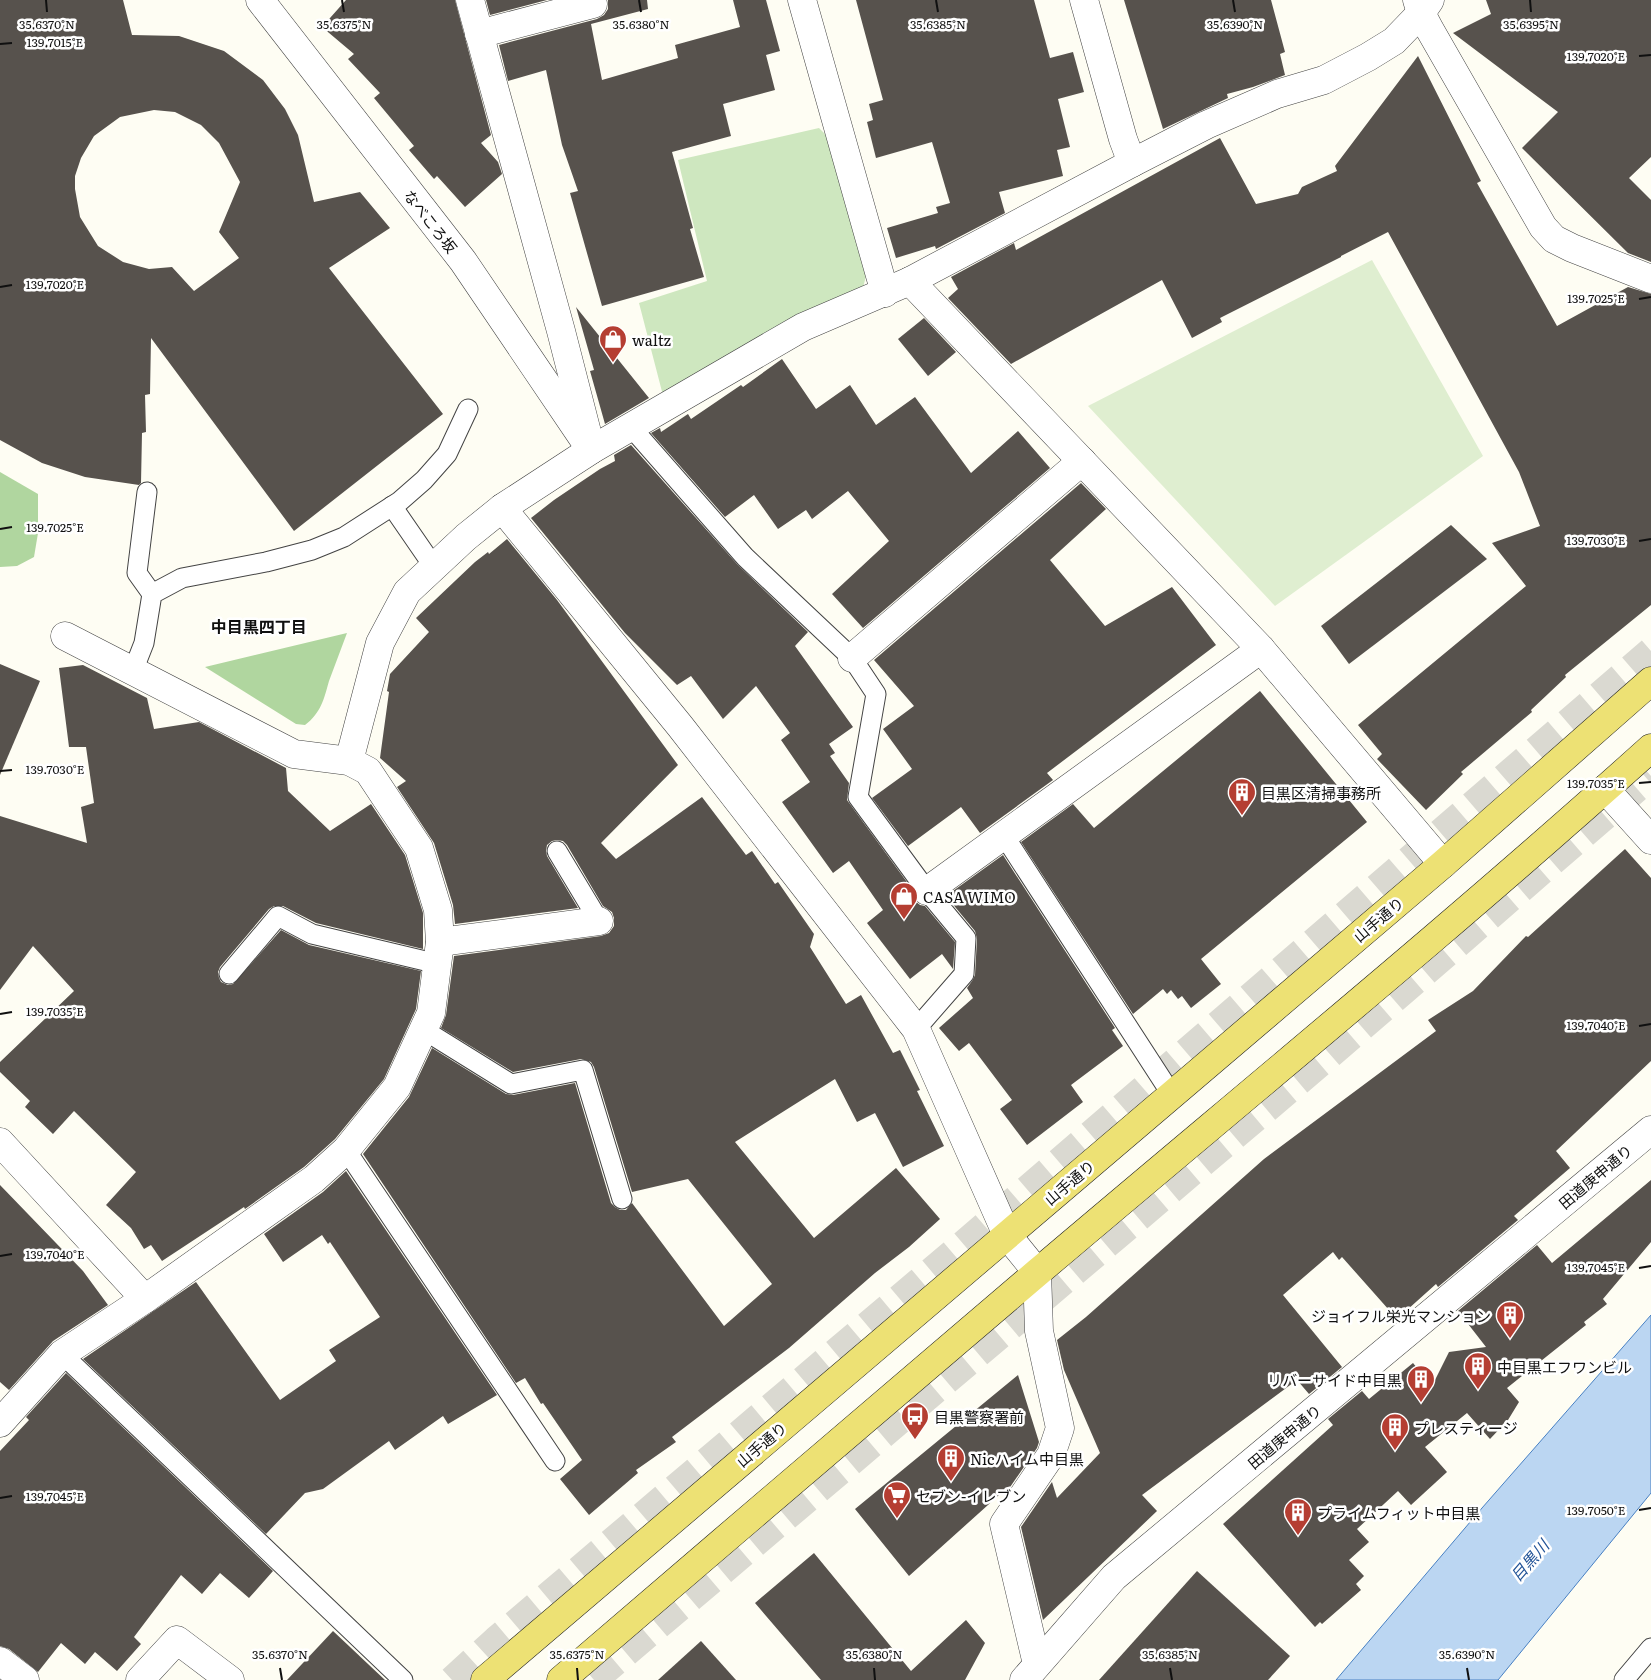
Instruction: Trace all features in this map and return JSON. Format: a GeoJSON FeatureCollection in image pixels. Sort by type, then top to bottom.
{"type":"FeatureCollection","features":[{"type":"Feature","properties":{"kind":"main road","name":"山手通り"},"geometry":{"type":"LineString","coordinates":[[485,1680],[1443,864],[1651,680]]}},
{"type":"Feature","properties":{"kind":"main road"},"geometry":{"type":"LineString","coordinates":[[562,1680],[1037,1272],[1475,904],[1651,748]]}},
{"type":"Feature","properties":{"kind":"street","name":"なべころ坂"},"geometry":{"type":"LineString","coordinates":[[260,0],[463,261],[591,450]]}},
{"type":"Feature","properties":{"kind":"street"},"geometry":{"type":"LineString","coordinates":[[470,0],[561,331],[591,450]]}},
{"type":"Feature","properties":{"kind":"street"},"geometry":{"type":"LineString","coordinates":[[802,0],[885,293]]}},
{"type":"Feature","properties":{"kind":"street"},"geometry":{"type":"LineString","coordinates":[[1084,0],[1123,138],[1132,162]]}},
{"type":"Feature","properties":{"kind":"street"},"geometry":{"type":"LineString","coordinates":[[479,34],[593,4]]}},
{"type":"Feature","properties":{"kind":"street"},"geometry":{"type":"LineString","coordinates":[[349,762],[380,643],[407,592],[466,537],[502,508],[591,450],[803,327],[910,281],[1132,162],[1206,125],[1277,94],[1324,80],[1368,57],[1394,41],[1423,4],[1543,227],[1554,239],[1651,279]]}},
{"type":"Feature","properties":{"kind":"street"},"geometry":{"type":"LineString","coordinates":[[910,281],[1260,649],[1443,864]]}},
{"type":"Feature","properties":{"kind":"street"},"geometry":{"type":"LineString","coordinates":[[852,658],[1082,461]]}},
{"type":"Feature","properties":{"kind":"street"},"geometry":{"type":"LineString","coordinates":[[502,508],[680,726],[916,1029],[1007,1235],[1037,1272],[1039,1331],[1060,1428],[1051,1455],[1004,1524],[1030,1672]]}},
{"type":"Feature","properties":{"kind":"street"},"geometry":{"type":"LineString","coordinates":[[0,1423],[62,1354],[314,1179],[346,1150],[397,1087],[424,1030],[431,1013],[439,953],[438,910],[419,848],[368,771],[349,762],[294,754],[65,636]]}},
{"type":"Feature","properties":{"kind":"street"},"geometry":{"type":"LineString","coordinates":[[927,891],[1260,649]]}},
{"type":"Feature","properties":{"kind":"street"},"geometry":{"type":"LineString","coordinates":[[1605,789],[1651,840]]}},
{"type":"Feature","properties":{"kind":"street"},"geometry":{"type":"LineString","coordinates":[[439,953],[600,921]]}},
{"type":"Feature","properties":{"kind":"street","name":"田道庚申通り"},"geometry":{"type":"LineString","coordinates":[[1030,1672],[1114,1577],[1651,1130]]}},
{"type":"Feature","properties":{"kind":"street"},"geometry":{"type":"LineString","coordinates":[[0,1142],[145,1298]]}},
{"type":"Feature","properties":{"kind":"street"},"geometry":{"type":"LineString","coordinates":[[140,1680],[177,1640],[230,1680]]}},
{"type":"Feature","properties":{"kind":"street"},"geometry":{"type":"LineString","coordinates":[[0,1661],[25,1680]]}},
{"type":"Feature","properties":{"kind":"lane"},"geometry":{"type":"LineString","coordinates":[[152,594],[182,578],[266,562],[312,550],[344,537],[392,506],[424,480],[446,454],[468,409]]}},
{"type":"Feature","properties":{"kind":"lane"},"geometry":{"type":"LineString","coordinates":[[631,427],[746,558],[852,658],[876,694],[858,796],[927,891],[966,938],[964,974],[916,1029]]}},
{"type":"Feature","properties":{"kind":"lane"},"geometry":{"type":"LineString","coordinates":[[133,671],[144,643],[152,594],[137,573],[147,492]]}},
{"type":"Feature","properties":{"kind":"lane"},"geometry":{"type":"LineString","coordinates":[[392,506],[434,567]]}},
{"type":"Feature","properties":{"kind":"lane"},"geometry":{"type":"LineString","coordinates":[[1003,834],[1172,1095]]}},
{"type":"Feature","properties":{"kind":"lane"},"geometry":{"type":"LineString","coordinates":[[557,852],[600,921]]}},
{"type":"Feature","properties":{"kind":"lane"},"geometry":{"type":"LineString","coordinates":[[229,974],[278,916],[312,934],[439,953]]}},
{"type":"Feature","properties":{"kind":"lane"},"geometry":{"type":"LineString","coordinates":[[424,1030],[511,1084],[583,1070],[622,1200]]}},
{"type":"Feature","properties":{"kind":"lane"},"geometry":{"type":"LineString","coordinates":[[346,1150],[556,1461]]}},
{"type":"Feature","properties":{"kind":"lane"},"geometry":{"type":"LineString","coordinates":[[62,1354],[403,1680]]}},
{"type":"Feature","properties":{"kind":"lane"},"geometry":{"type":"LineString","coordinates":[[1624,1680],[1651,1648]]}},
{"type":"Feature","properties":{"kind":"green space"},"geometry":{"type":"Polygon","coordinates":[[[819,128],[836,145],[866,276],[862,292],[666,407],[639,303],[707,281],[678,160],[819,128]]]}},
{"type":"Feature","properties":{"kind":"green space"},"geometry":{"type":"Polygon","coordinates":[[[1372,260],[1483,456],[1275,606],[1088,406],[1372,260]]]}},
{"type":"Feature","properties":{"kind":"green space"},"geometry":{"type":"Polygon","coordinates":[[[0,472],[38,494],[38,533],[34,557],[17,566],[0,567],[0,472]]]}},
{"type":"Feature","properties":{"kind":"green space"},"geometry":{"type":"Polygon","coordinates":[[[347,633],[321,705],[315,716],[305,725],[296,724],[205,667],[347,633]]]}},
{"type":"Feature","properties":{"kind":"water","name":"目黒川"},"geometry":{"type":"Polygon","coordinates":[[[1651,1315],[1651,1493],[1498,1680],[1336,1680],[1482,1508],[1651,1315]]]}},
{"type":"Feature","properties":{"kind":"building"},"geometry":{"type":"Polygon","coordinates":[[[0,0],[123,0],[132,35],[179,36],[224,51],[263,80],[285,109],[298,135],[314,202],[360,192],[390,228],[329,268],[443,414],[294,531],[151,338],[150,394],[145,395],[146,432],[142,433],[141,483],[139,485],[85,477],[42,463],[0,440],[0,0]],[[154,110],[120,117],[94,136],[81,158],[75,176],[75,189],[80,217],[98,246],[123,262],[149,269],[172,267],[194,291],[239,258],[219,232],[240,182],[219,143],[201,125],[175,112],[154,110]]]}},
{"type":"Feature","properties":{"kind":"building"},"geometry":{"type":"Polygon","coordinates":[[[346,0],[455,0],[491,135],[481,143],[498,162],[502,174],[465,207],[437,176],[434,179],[409,150],[414,146],[374,98],[380,93],[348,59],[354,54],[322,27],[346,0]]]}},
{"type":"Feature","properties":{"kind":"building"},"geometry":{"type":"Polygon","coordinates":[[[486,0],[547,0],[490,15],[486,0]]]}},
{"type":"Feature","properties":{"kind":"building"},"geometry":{"type":"Polygon","coordinates":[[[608,0],[647,0],[648,9],[591,24],[602,80],[678,58],[675,45],[740,27],[733,0],[766,0],[780,51],[766,55],[775,90],[723,104],[731,136],[672,152],[693,228],[690,229],[704,277],[602,306],[570,193],[578,191],[562,145],[546,70],[508,81],[499,45],[597,19],[604,15],[608,9],[608,0]]]}},
{"type":"Feature","properties":{"kind":"building"},"geometry":{"type":"Polygon","coordinates":[[[856,0],[1034,0],[1050,58],[1073,52],[1084,92],[1058,99],[1070,147],[1057,150],[1063,176],[999,192],[1005,213],[936,249],[935,246],[896,258],[887,228],[938,213],[936,207],[950,203],[932,142],[876,158],[867,122],[873,120],[869,104],[883,100],[856,0]]]}},
{"type":"Feature","properties":{"kind":"building"},"geometry":{"type":"Polygon","coordinates":[[[1124,0],[1271,0],[1285,52],[1280,54],[1285,75],[1227,94],[1228,98],[1163,129],[1124,0]]]}},
{"type":"Feature","properties":{"kind":"building"},"geometry":{"type":"Polygon","coordinates":[[[1486,0],[1651,0],[1651,157],[1629,178],[1651,200],[1651,262],[1628,253],[1522,148],[1558,112],[1453,33],[1491,14],[1486,0]]]}},
{"type":"Feature","properties":{"kind":"building"},"geometry":{"type":"Polygon","coordinates":[[[1418,56],[1481,181],[1477,183],[1557,326],[1628,287],[1651,294],[1651,605],[1565,675],[1566,677],[1531,710],[1532,712],[1461,772],[1463,774],[1426,810],[1377,759],[1382,754],[1358,725],[1526,586],[1492,543],[1540,526],[1519,472],[1388,232],[1220,318],[1222,322],[1192,338],[1162,280],[1011,364],[948,298],[958,289],[951,277],[1014,243],[1016,250],[1220,138],[1256,204],[1298,194],[1302,187],[1337,171],[1335,166],[1418,56]]]}},
{"type":"Feature","properties":{"kind":"building"},"geometry":{"type":"Polygon","coordinates":[[[576,307],[649,398],[605,424],[590,371],[594,370],[576,307]]]}},
{"type":"Feature","properties":{"kind":"building"},"geometry":{"type":"Polygon","coordinates":[[[924,318],[956,352],[928,376],[898,339],[924,318]]]}},
{"type":"Feature","properties":{"kind":"building"},"geometry":{"type":"Polygon","coordinates":[[[782,359],[816,409],[850,385],[876,425],[915,397],[971,473],[1018,431],[1050,468],[863,628],[832,594],[889,541],[848,491],[812,519],[806,510],[778,529],[754,495],[725,517],[651,433],[660,428],[661,432],[688,414],[691,419],[741,385],[743,387],[782,359]]]}},
{"type":"Feature","properties":{"kind":"building"},"geometry":{"type":"Polygon","coordinates":[[[631,445],[737,564],[808,632],[795,646],[853,727],[829,744],[835,753],[830,756],[849,783],[847,800],[912,889],[915,901],[925,906],[955,942],[953,969],[942,954],[910,979],[867,923],[883,910],[849,861],[833,873],[782,802],[810,782],[781,740],[790,733],[756,686],[723,719],[691,676],[677,685],[625,633],[531,518],[554,500],[615,461],[614,455],[631,445]]]}},
{"type":"Feature","properties":{"kind":"building"},"geometry":{"type":"Polygon","coordinates":[[[1081,483],[1106,509],[1050,560],[1105,626],[1172,587],[1216,645],[1047,773],[1053,780],[980,833],[961,807],[908,846],[872,798],[912,769],[883,729],[914,706],[874,660],[1081,483]]]}},
{"type":"Feature","properties":{"kind":"building"},"geometry":{"type":"Polygon","coordinates":[[[1451,525],[1487,559],[1349,664],[1321,626],[1451,525]]]}},
{"type":"Feature","properties":{"kind":"building"},"geometry":{"type":"Polygon","coordinates":[[[507,539],[557,600],[678,765],[601,843],[616,859],[702,797],[746,855],[752,851],[775,884],[778,882],[814,934],[810,947],[846,1004],[861,995],[893,1053],[900,1050],[920,1090],[917,1091],[944,1146],[903,1167],[875,1113],[857,1122],[835,1079],[735,1142],[814,1238],[896,1168],[940,1219],[789,1348],[672,1437],[676,1442],[636,1470],[638,1473],[589,1515],[560,1479],[582,1460],[543,1403],[541,1404],[525,1378],[516,1383],[363,1154],[409,1097],[432,1048],[506,1094],[513,1095],[575,1083],[611,1203],[620,1210],[626,1210],[632,1203],[724,1326],[772,1284],[688,1179],[632,1192],[591,1062],[581,1059],[513,1072],[441,1028],[446,1015],[454,956],[601,936],[609,933],[614,926],[612,912],[603,906],[567,845],[563,841],[557,840],[547,845],[547,856],[578,908],[455,924],[453,905],[434,843],[397,787],[406,781],[380,758],[390,674],[429,632],[416,618],[475,562],[488,552],[489,554],[507,539]]]}},
{"type":"Feature","properties":{"kind":"building"},"geometry":{"type":"Polygon","coordinates":[[[0,664],[40,681],[0,775],[0,664]]]}},
{"type":"Feature","properties":{"kind":"building"},"geometry":{"type":"Polygon","coordinates":[[[83,665],[147,698],[154,729],[199,722],[286,768],[288,791],[330,831],[371,804],[405,855],[423,913],[423,949],[316,923],[283,906],[274,906],[269,909],[220,967],[218,972],[221,982],[228,985],[233,984],[281,930],[309,945],[421,971],[416,1009],[384,1079],[335,1139],[304,1167],[245,1209],[244,1207],[162,1261],[151,1245],[144,1249],[131,1228],[106,1205],[136,1172],[74,1111],[53,1134],[25,1107],[30,1101],[0,1072],[0,1062],[74,991],[33,946],[0,990],[0,816],[87,843],[81,807],[94,803],[86,747],[69,747],[59,668],[83,665]]]}},
{"type":"Feature","properties":{"kind":"building"},"geometry":{"type":"Polygon","coordinates":[[[1260,691],[1367,822],[1201,959],[1221,984],[1191,1008],[1182,996],[1178,999],[1171,990],[1167,994],[1163,989],[1133,1014],[1021,842],[1073,804],[1094,828],[1260,691]]]}},
{"type":"Feature","properties":{"kind":"building"},"geometry":{"type":"Polygon","coordinates":[[[1625,849],[1651,878],[1651,1061],[1556,1151],[1570,1168],[1514,1216],[1518,1220],[1438,1287],[1436,1284],[1397,1319],[1342,1257],[1339,1260],[1333,1252],[1283,1295],[1342,1367],[1309,1394],[1297,1380],[1142,1495],[1157,1511],[1043,1620],[1021,1527],[1052,1482],[1057,1498],[1100,1453],[1064,1370],[1057,1340],[1086,1317],[1264,1159],[1436,1031],[1428,1020],[1473,991],[1526,936],[1528,937],[1625,849]]]}},
{"type":"Feature","properties":{"kind":"building"},"geometry":{"type":"Polygon","coordinates":[[[1003,855],[1115,1028],[1112,1030],[1123,1046],[1071,1085],[1083,1102],[1027,1145],[1000,1109],[1012,1100],[969,1043],[959,1051],[939,1028],[973,998],[967,988],[975,975],[977,939],[975,931],[946,896],[1003,855]]]}},
{"type":"Feature","properties":{"kind":"building"},"geometry":{"type":"Polygon","coordinates":[[[346,1171],[497,1395],[448,1424],[443,1416],[395,1450],[389,1441],[323,1489],[305,1493],[266,1534],[83,1359],[196,1282],[280,1400],[336,1361],[329,1350],[380,1317],[330,1242],[328,1244],[322,1235],[283,1262],[264,1234],[323,1192],[346,1171]]]}},
{"type":"Feature","properties":{"kind":"building"},"geometry":{"type":"Polygon","coordinates":[[[1651,1180],[1651,1242],[1603,1299],[1607,1304],[1584,1322],[1586,1325],[1507,1388],[1519,1402],[1508,1420],[1490,1439],[1467,1413],[1425,1447],[1447,1472],[1411,1505],[1398,1491],[1357,1529],[1369,1542],[1349,1560],[1364,1576],[1356,1584],[1361,1590],[1322,1624],[1320,1622],[1315,1627],[1223,1524],[1333,1425],[1328,1419],[1362,1391],[1369,1399],[1413,1363],[1432,1386],[1449,1352],[1486,1347],[1458,1311],[1537,1245],[1552,1263],[1651,1180]]]}},
{"type":"Feature","properties":{"kind":"building"},"geometry":{"type":"Polygon","coordinates":[[[0,1185],[83,1271],[108,1305],[53,1341],[9,1390],[0,1382],[0,1185]]]}},
{"type":"Feature","properties":{"kind":"building"},"geometry":{"type":"Polygon","coordinates":[[[66,1373],[273,1571],[249,1598],[220,1573],[202,1594],[181,1575],[134,1637],[141,1644],[117,1671],[95,1652],[85,1664],[61,1643],[38,1672],[9,1649],[0,1646],[0,1451],[29,1420],[26,1417],[66,1373]]]}},
{"type":"Feature","properties":{"kind":"building","name":"Nicハイム中目黒"},"geometry":{"type":"Polygon","coordinates":[[[1018,1375],[1039,1442],[1037,1448],[1008,1490],[1008,1487],[909,1576],[855,1509],[1018,1375]]]}},
{"type":"Feature","properties":{"kind":"building"},"geometry":{"type":"Polygon","coordinates":[[[814,1553],[911,1671],[966,1620],[985,1643],[965,1680],[821,1680],[755,1603],[814,1553]]]}},
{"type":"Feature","properties":{"kind":"building"},"geometry":{"type":"Polygon","coordinates":[[[1197,1571],[1290,1656],[1268,1680],[1099,1680],[1197,1571]]]}},
{"type":"Feature","properties":{"kind":"building"},"geometry":{"type":"Polygon","coordinates":[[[333,1631],[385,1680],[287,1680],[333,1631]]]}},
{"type":"Feature","properties":{"kind":"building"},"geometry":{"type":"Polygon","coordinates":[[[701,1641],[736,1680],[658,1680],[701,1641]]]}},
{"type":"Feature","properties":{"kind":"tunnel"},"geometry":{"type":"LineString","coordinates":[[452,1680],[496,1640],[973,1236],[1651,651]]}},
{"type":"Feature","properties":{"kind":"tunnel"},"geometry":{"type":"LineString","coordinates":[[594,1680],[1325,1059],[1651,776]]}},
{"type":"Feature","properties":{"kind":"place","name":"waltz"},"geometry":{"type":"Point","coordinates":[613,363]}},
{"type":"Feature","properties":{"kind":"place","name":"目黒区清掃事務所"},"geometry":{"type":"Point","coordinates":[1242,816]}},
{"type":"Feature","properties":{"kind":"place","name":"CASA WIMO"},"geometry":{"type":"Point","coordinates":[904,920]}},
{"type":"Feature","properties":{"kind":"place","name":"ジョイフル栄光マンション"},"geometry":{"type":"Point","coordinates":[1510,1339]}},
{"type":"Feature","properties":{"kind":"place","name":"中目黒エフワンビル"},"geometry":{"type":"Point","coordinates":[1478,1390]}},
{"type":"Feature","properties":{"kind":"place","name":"リバーサイド中目黒"},"geometry":{"type":"Point","coordinates":[1421,1403]}},
{"type":"Feature","properties":{"kind":"place","name":"目黒警察署前"},"geometry":{"type":"Point","coordinates":[915,1440]}},
{"type":"Feature","properties":{"kind":"place","name":"プレスティージ"},"geometry":{"type":"Point","coordinates":[1395,1451]}},
{"type":"Feature","properties":{"kind":"place","name":"Nicハイム中目黒"},"geometry":{"type":"Point","coordinates":[951,1482]}},
{"type":"Feature","properties":{"kind":"place","name":"セブン-イレブン"},"geometry":{"type":"Point","coordinates":[897,1519]}},
{"type":"Feature","properties":{"kind":"place","name":"プライムフィット中目黒"},"geometry":{"type":"Point","coordinates":[1298,1536]}},
{"type":"Feature","properties":{"kind":"district","name":"中目黒四丁目"},"geometry":{"type":"Point","coordinates":[259,626]}}]}
